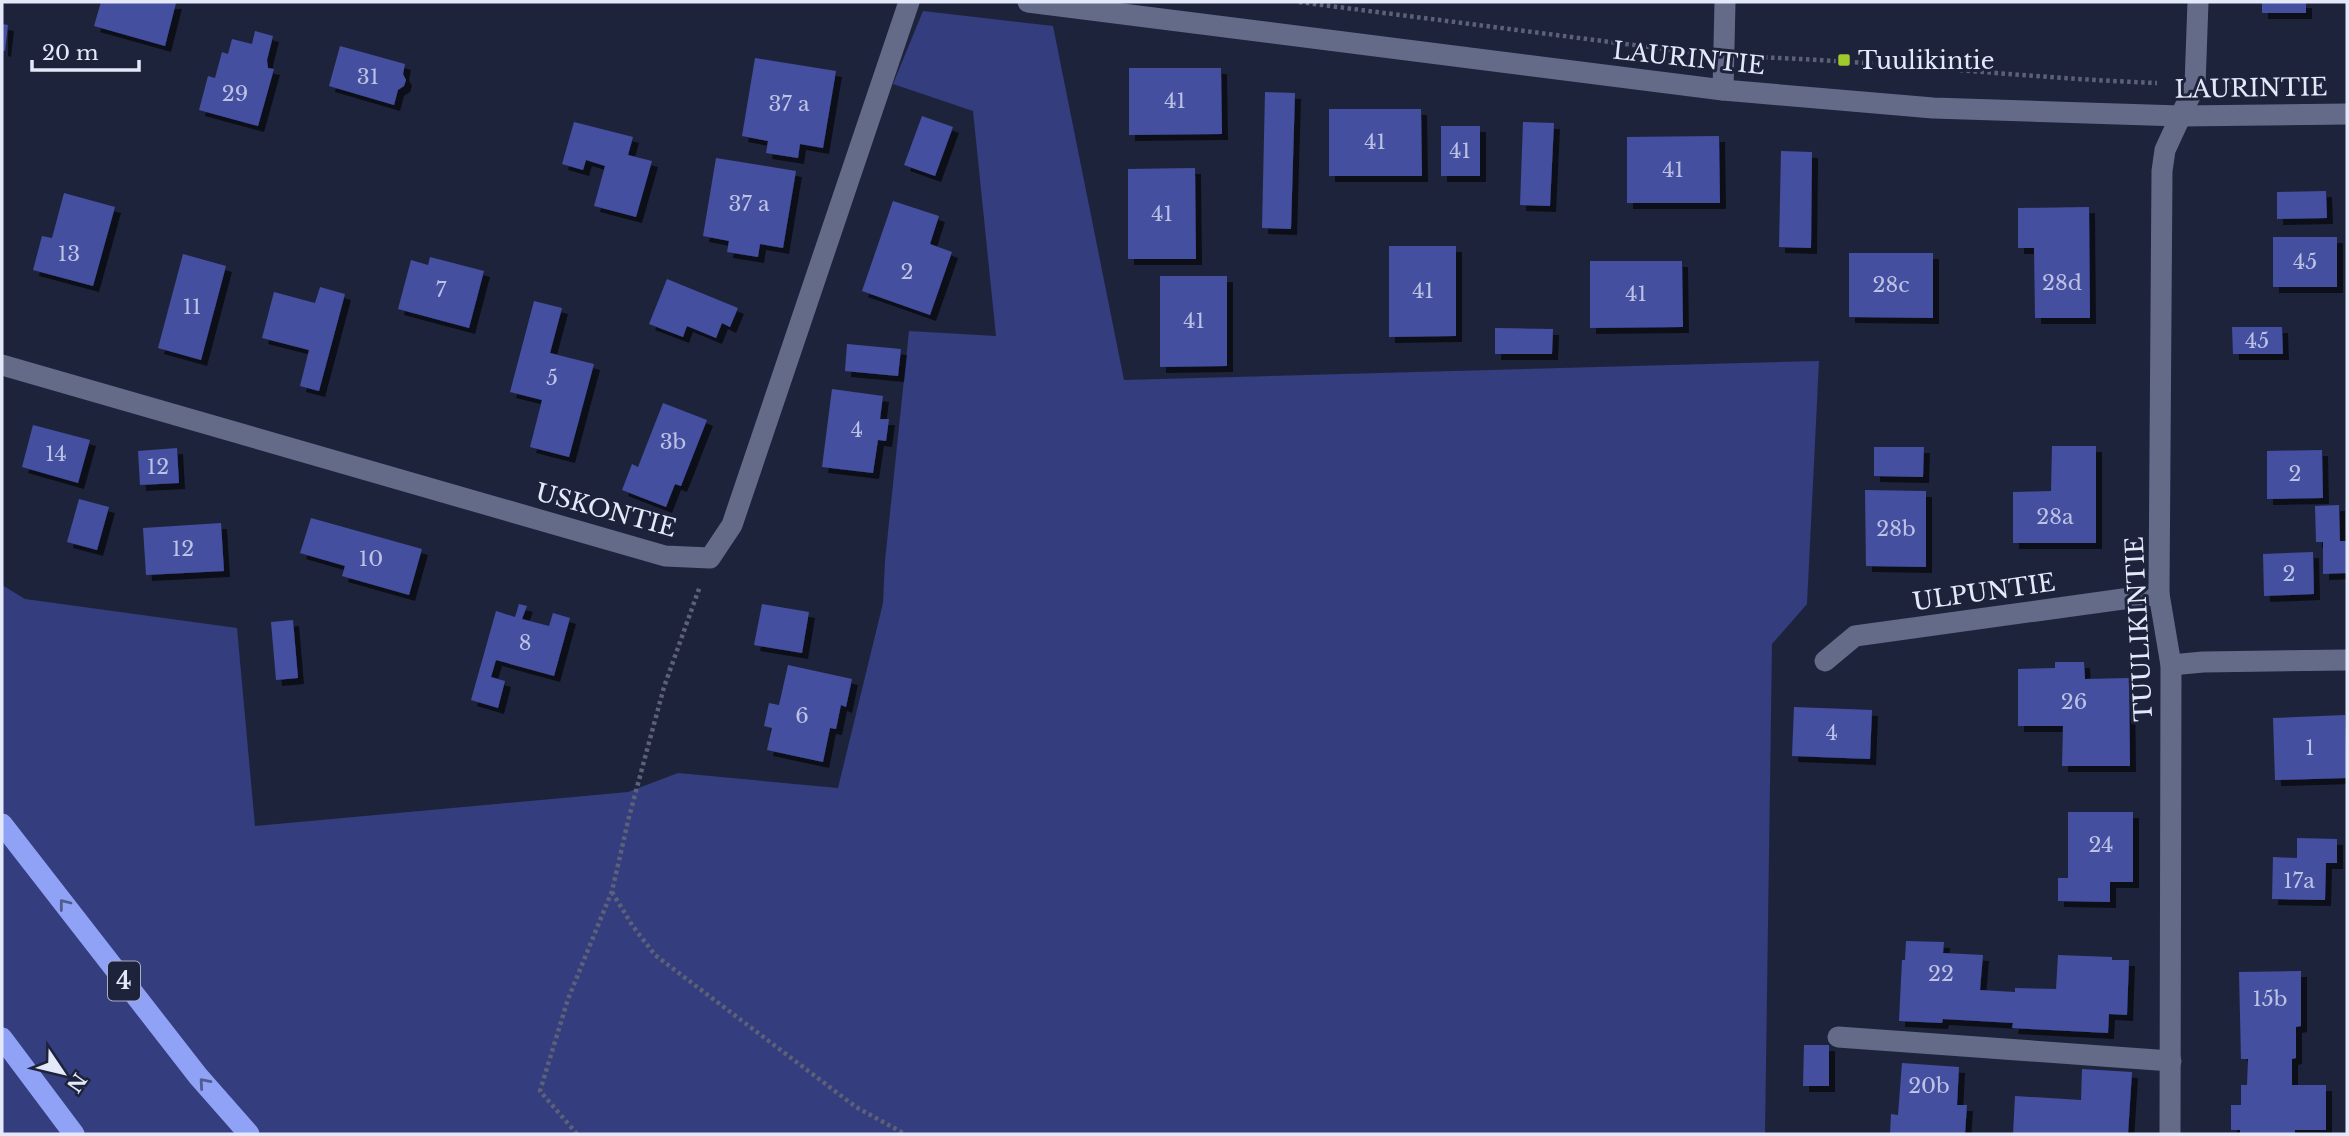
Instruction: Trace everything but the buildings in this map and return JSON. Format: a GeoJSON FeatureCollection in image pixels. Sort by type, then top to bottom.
{"type":"FeatureCollection","features":[{"type":"Feature","properties":{"kind":"highway","name":"4"},"geometry":{"type":"LineString","coordinates":[[2,824],[198,1076],[249,1134]]}},
{"type":"Feature","properties":{"kind":"highway"},"geometry":{"type":"LineString","coordinates":[[2,1038],[74,1134]]}},
{"type":"Feature","properties":{"kind":"street"},"geometry":{"type":"LineString","coordinates":[[710,558],[732,525],[909,2]]}},
{"type":"Feature","properties":{"kind":"street","name":"LAURINTIE"},"geometry":{"type":"LineString","coordinates":[[1028,2],[1723,90],[1933,108],[2180,116],[2347,114]]}},
{"type":"Feature","properties":{"kind":"street"},"geometry":{"type":"LineString","coordinates":[[1723,90],[1725,2]]}},
{"type":"Feature","properties":{"kind":"street","name":"TUULIKINTIE"},"geometry":{"type":"LineString","coordinates":[[2170,1134],[2171,665],[2158,594],[2162,170],[2165,150],[2195,85],[2198,2]]}},
{"type":"Feature","properties":{"kind":"street","name":"USKONTIE"},"geometry":{"type":"LineString","coordinates":[[2,365],[665,556],[710,558]]}},
{"type":"Feature","properties":{"kind":"street","name":"ULPUNTIE"},"geometry":{"type":"LineString","coordinates":[[1825,661],[1856,636],[2158,594]]}},
{"type":"Feature","properties":{"kind":"street"},"geometry":{"type":"LineString","coordinates":[[2171,665],[2347,660]]}},
{"type":"Feature","properties":{"kind":"street"},"geometry":{"type":"LineString","coordinates":[[1838,1037],[2171,1062]]}},
{"type":"Feature","properties":{"kind":"path"},"geometry":{"type":"LineString","coordinates":[[1299,2],[1724,57],[1844,60],[2081,80],[2195,85],[2225,78],[2244,87]]}},
{"type":"Feature","properties":{"kind":"path"},"geometry":{"type":"LineString","coordinates":[[577,1134],[540,1091],[568,999],[612,891],[628,817],[664,687],[710,558]]}},
{"type":"Feature","properties":{"kind":"path"},"geometry":{"type":"LineString","coordinates":[[612,891],[632,925],[655,955],[856,1107],[905,1134]]}},
{"type":"Feature","properties":{"kind":"shaded area"},"geometry":{"type":"Polygon","coordinates":[[[923,11],[1053,26],[1124,380],[1819,361],[1807,604],[1772,644],[1765,1134],[2,1134],[2,585],[25,599],[237,628],[255,826],[628,792],[678,773],[838,788],[883,603],[909,331],[996,336],[973,111],[893,84],[923,11]]]}},
{"type":"Feature","properties":{"kind":"place","name":"Tuulikintie"},"geometry":{"type":"Point","coordinates":[1844,60]}}]}
